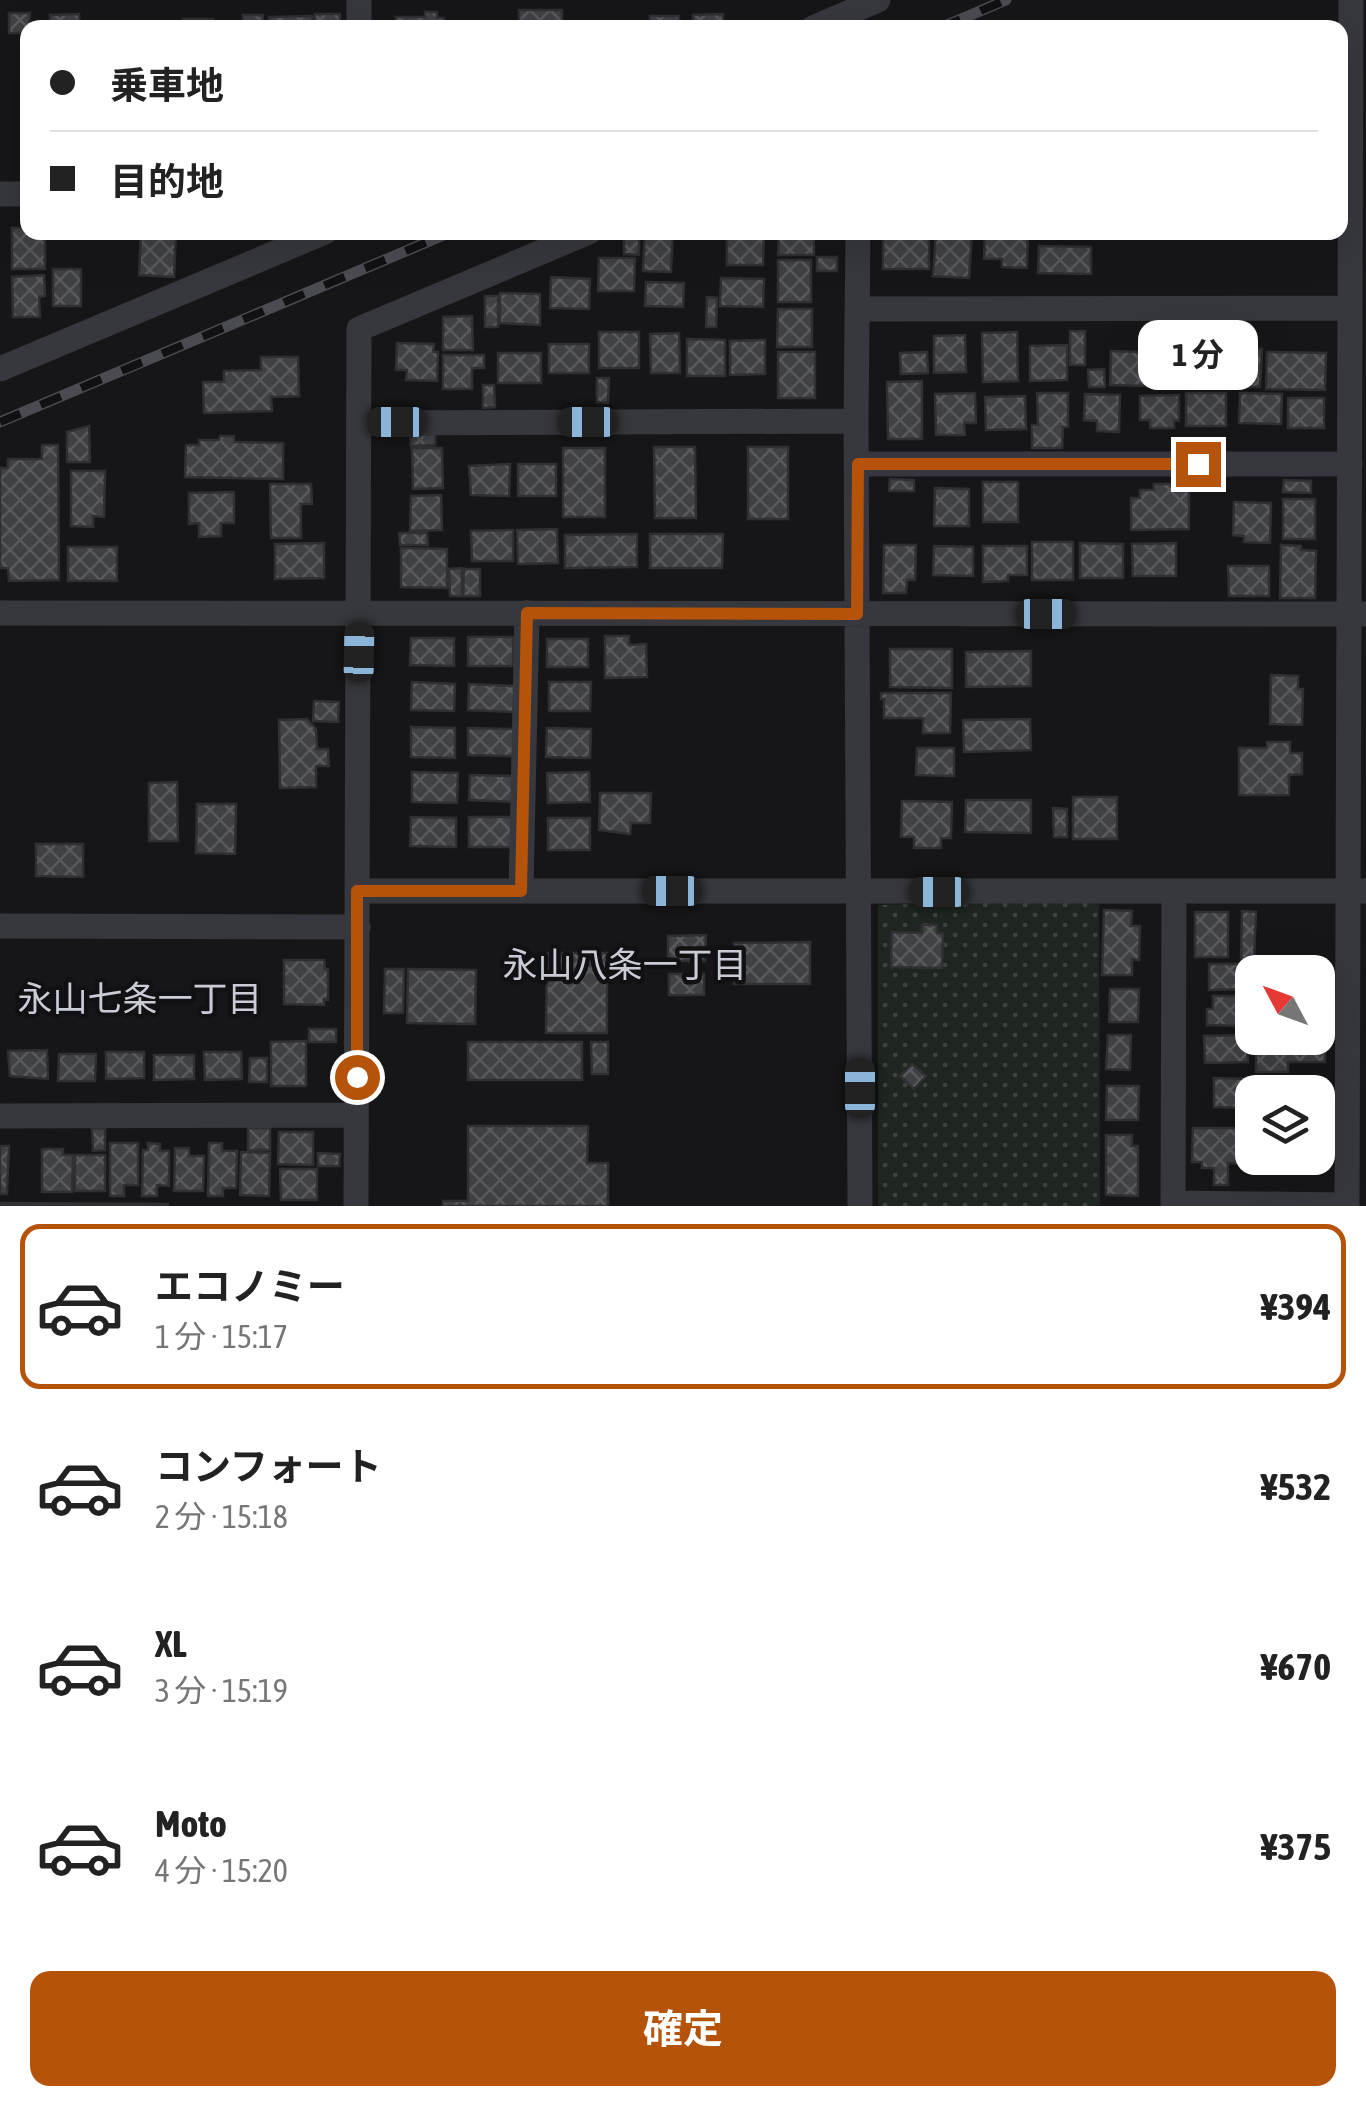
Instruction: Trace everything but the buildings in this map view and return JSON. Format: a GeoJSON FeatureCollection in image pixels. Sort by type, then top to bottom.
{"type":"FeatureCollection","features":[{"type":"Feature","properties":{"kind":"street"},"geometry":{"type":"LineString","coordinates":[[848,13],[878,0]]}},
{"type":"Feature","properties":{"kind":"street"},"geometry":{"type":"LineString","coordinates":[[1174,892],[1173,1203],[1346,1205],[1357,1136],[1358,614],[1350,464],[1358,420],[1350,308],[1358,225],[1358,32],[1351,0]]}},
{"type":"Feature","properties":{"kind":"street"},"geometry":{"type":"LineString","coordinates":[[0,369],[306,240]]}},
{"type":"Feature","properties":{"kind":"street"},"geometry":{"type":"LineString","coordinates":[[356,1206],[359,329],[570,240]]}},
{"type":"Feature","properties":{"kind":"street"},"geometry":{"type":"LineString","coordinates":[[858,240],[860,1206]]}},
{"type":"Feature","properties":{"kind":"street"},"geometry":{"type":"LineString","coordinates":[[859,309],[1350,308]]}},
{"type":"Feature","properties":{"kind":"street"},"geometry":{"type":"LineString","coordinates":[[358,422],[856,421]]}},
{"type":"Feature","properties":{"kind":"street"},"geometry":{"type":"LineString","coordinates":[[858,464],[1350,464]]}},
{"type":"Feature","properties":{"kind":"street"},"geometry":{"type":"LineString","coordinates":[[0,613],[1358,614]]}},
{"type":"Feature","properties":{"kind":"street"},"geometry":{"type":"LineString","coordinates":[[521,891],[527,613]]}},
{"type":"Feature","properties":{"kind":"street"},"geometry":{"type":"LineString","coordinates":[[357,891],[1357,891]]}},
{"type":"Feature","properties":{"kind":"street"},"geometry":{"type":"LineString","coordinates":[[0,926],[358,927]]}},
{"type":"Feature","properties":{"kind":"street"},"geometry":{"type":"LineString","coordinates":[[0,1116],[356,1115]]}},
{"type":"Feature","properties":{"kind":"shaded area"},"geometry":{"type":"Polygon","coordinates":[[[1099,899],[1100,1206],[878,1206],[878,905],[1099,899]]]}},
{"type":"Feature","properties":{"kind":"railway"},"geometry":{"type":"LineString","coordinates":[[959,20],[1006,0]]}},
{"type":"Feature","properties":{"kind":"railway"},"geometry":{"type":"LineString","coordinates":[[0,422],[432,240]]}},
{"type":"Feature","properties":{"kind":"district","name":"永山八条一丁目"},"geometry":{"type":"Point","coordinates":[625,965]}},
{"type":"Feature","properties":{"kind":"district","name":"永山七条一丁目"},"geometry":{"type":"Point","coordinates":[140,999]}},
{"type":"Feature","properties":{"kind":"route"},"geometry":{"type":"LineString","coordinates":[[357,1077],[357,891],[521,891],[527,613],[857,614],[858,464],[1198,464]]}}]}
